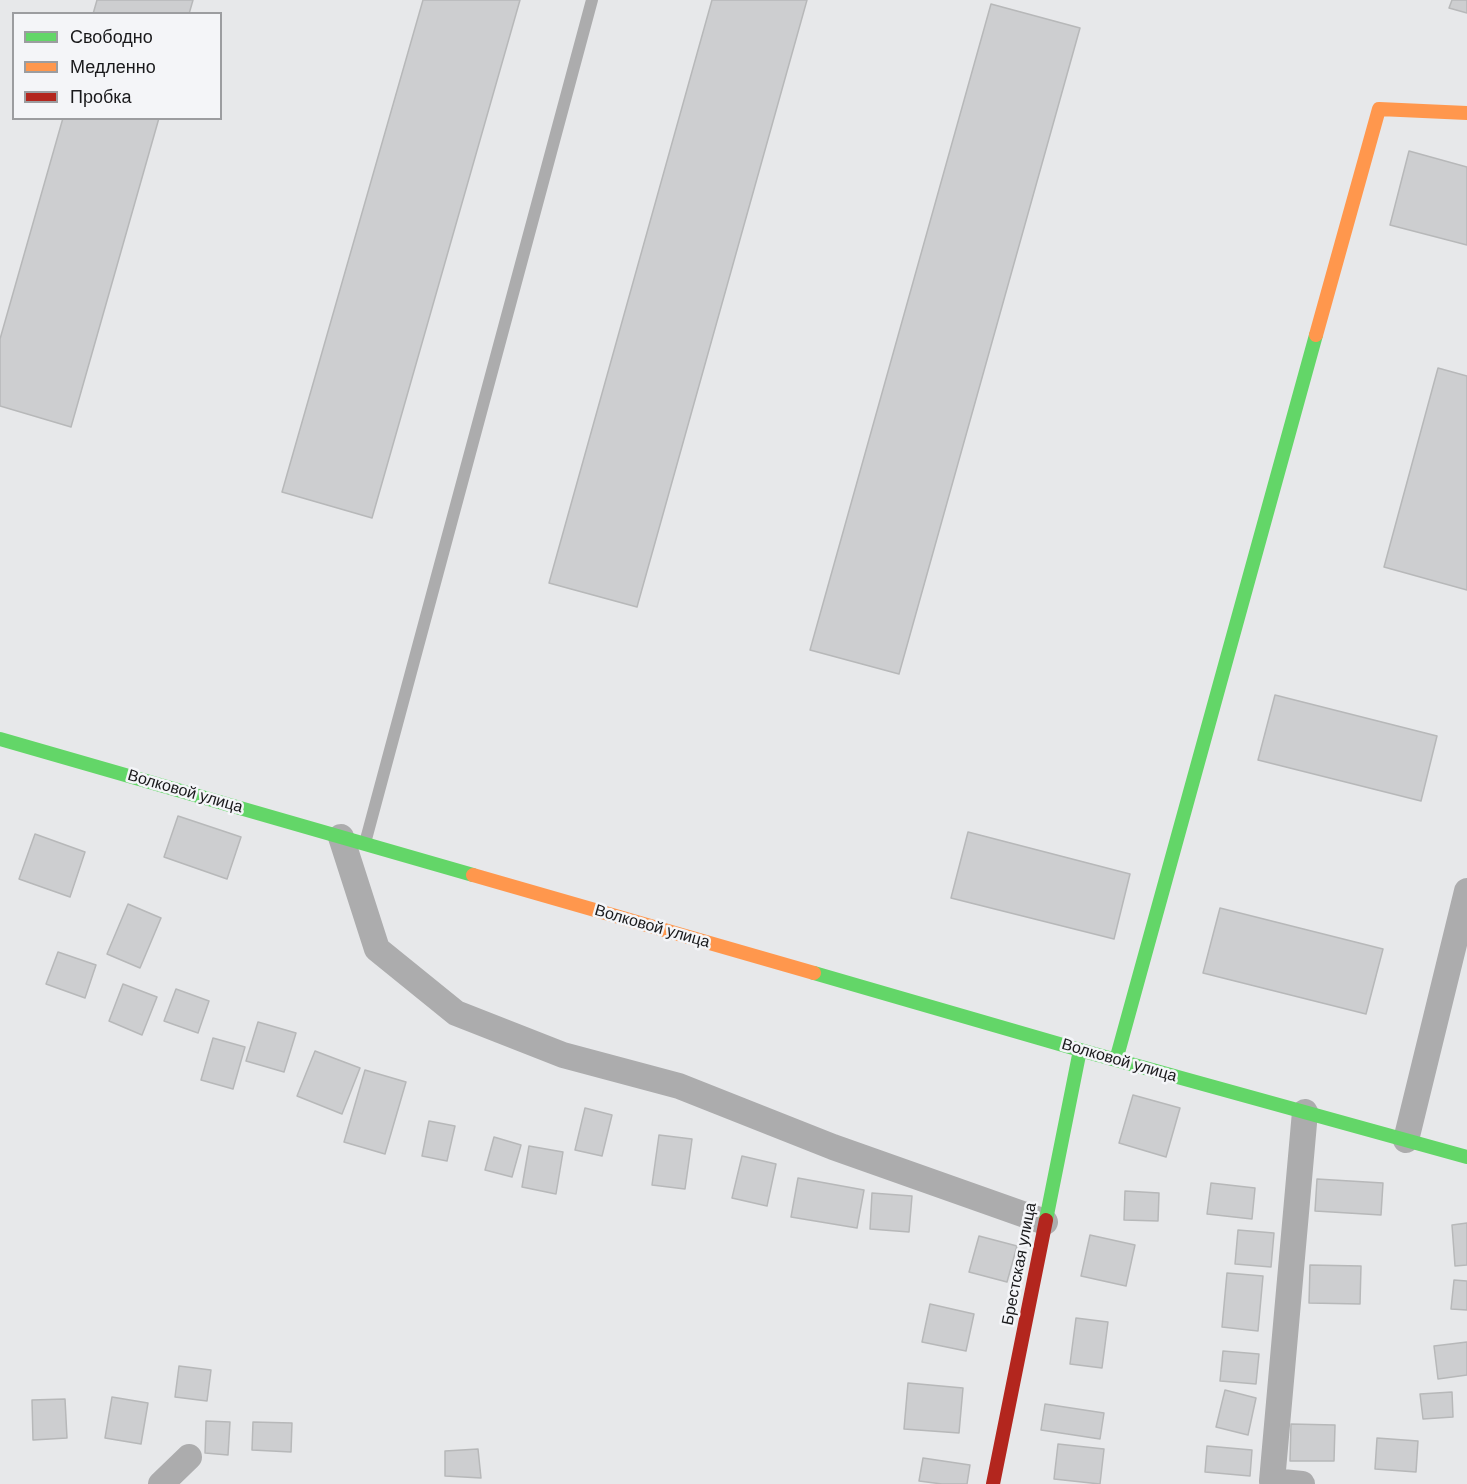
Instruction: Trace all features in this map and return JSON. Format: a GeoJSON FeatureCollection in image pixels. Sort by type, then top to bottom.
{"type":"FeatureCollection","features":[{"type":"Feature","properties":{"kind":"street"},"geometry":{"type":"LineString","coordinates":[[1116,1060],[1379,109],[1467,112]]}},
{"type":"Feature","properties":{"kind":"street","name":"Волковой улица"},"geometry":{"type":"LineString","coordinates":[[0,739],[1080,1050],[1467,1157]]}},
{"type":"Feature","properties":{"kind":"street"},"geometry":{"type":"LineString","coordinates":[[353,841],[377,950],[456,1013],[563,1055],[679,1086],[833,1147],[1046,1222]]}},
{"type":"Feature","properties":{"kind":"street"},"geometry":{"type":"LineString","coordinates":[[1406,1140],[1467,891]]}},
{"type":"Feature","properties":{"kind":"street","name":"Брестская улица"},"geometry":{"type":"LineString","coordinates":[[993,1484],[1080,1050]]}},
{"type":"Feature","properties":{"kind":"street"},"geometry":{"type":"LineString","coordinates":[[1302,1484],[1272,1482],[1305,1112]]}},
{"type":"Feature","properties":{"kind":"street"},"geometry":{"type":"LineString","coordinates":[[161,1484],[189,1457]]}},
{"type":"Feature","properties":{"kind":"lane"},"geometry":{"type":"LineString","coordinates":[[353,841],[591,0]]}},
{"type":"Feature","properties":{"kind":"building"},"geometry":{"type":"Polygon","coordinates":[[[97,0],[193,0],[190,12],[94,12],[97,0]]]}},
{"type":"Feature","properties":{"kind":"building"},"geometry":{"type":"Polygon","coordinates":[[[423,0],[520,0],[372,518],[282,492],[423,0]]]}},
{"type":"Feature","properties":{"kind":"building"},"geometry":{"type":"Polygon","coordinates":[[[712,0],[807,0],[637,607],[549,583],[712,0]]]}},
{"type":"Feature","properties":{"kind":"building"},"geometry":{"type":"Polygon","coordinates":[[[1452,0],[1467,0],[1467,13],[1449,8],[1452,0]]]}},
{"type":"Feature","properties":{"kind":"building"},"geometry":{"type":"Polygon","coordinates":[[[991,4],[1080,28],[899,674],[810,650],[991,4]]]}},
{"type":"Feature","properties":{"kind":"building"},"geometry":{"type":"Polygon","coordinates":[[[62,120],[158,120],[71,427],[0,406],[0,339],[62,120]]]}},
{"type":"Feature","properties":{"kind":"building"},"geometry":{"type":"Polygon","coordinates":[[[1409,151],[1467,167],[1467,245],[1390,225],[1409,151]]]}},
{"type":"Feature","properties":{"kind":"building"},"geometry":{"type":"Polygon","coordinates":[[[1438,368],[1467,376],[1467,590],[1384,567],[1438,368]]]}},
{"type":"Feature","properties":{"kind":"building"},"geometry":{"type":"Polygon","coordinates":[[[1275,695],[1437,736],[1421,801],[1258,760],[1275,695]]]}},
{"type":"Feature","properties":{"kind":"building"},"geometry":{"type":"Polygon","coordinates":[[[178,816],[241,837],[227,879],[164,857],[178,816]]]}},
{"type":"Feature","properties":{"kind":"building"},"geometry":{"type":"Polygon","coordinates":[[[968,832],[1130,874],[1114,939],[951,898],[968,832]]]}},
{"type":"Feature","properties":{"kind":"building"},"geometry":{"type":"Polygon","coordinates":[[[35,834],[85,852],[70,897],[19,879],[35,834]]]}},
{"type":"Feature","properties":{"kind":"building"},"geometry":{"type":"Polygon","coordinates":[[[128,904],[161,918],[140,968],[107,954],[128,904]]]}},
{"type":"Feature","properties":{"kind":"building"},"geometry":{"type":"Polygon","coordinates":[[[1220,908],[1383,949],[1366,1014],[1203,973],[1220,908]]]}},
{"type":"Feature","properties":{"kind":"building"},"geometry":{"type":"Polygon","coordinates":[[[58,952],[96,965],[85,998],[46,984],[58,952]]]}},
{"type":"Feature","properties":{"kind":"building"},"geometry":{"type":"Polygon","coordinates":[[[123,984],[157,997],[142,1035],[109,1021],[123,984]]]}},
{"type":"Feature","properties":{"kind":"building"},"geometry":{"type":"Polygon","coordinates":[[[176,989],[209,1001],[198,1033],[164,1021],[176,989]]]}},
{"type":"Feature","properties":{"kind":"building"},"geometry":{"type":"Polygon","coordinates":[[[258,1022],[296,1033],[284,1072],[246,1061],[258,1022]]]}},
{"type":"Feature","properties":{"kind":"building"},"geometry":{"type":"Polygon","coordinates":[[[213,1038],[245,1047],[233,1089],[201,1080],[213,1038]]]}},
{"type":"Feature","properties":{"kind":"building"},"geometry":{"type":"Polygon","coordinates":[[[315,1051],[360,1068],[342,1114],[297,1096],[315,1051]]]}},
{"type":"Feature","properties":{"kind":"building"},"geometry":{"type":"Polygon","coordinates":[[[365,1070],[406,1082],[385,1154],[344,1142],[365,1070]]]}},
{"type":"Feature","properties":{"kind":"building"},"geometry":{"type":"Polygon","coordinates":[[[1133,1095],[1180,1108],[1166,1157],[1119,1143],[1133,1095]]]}},
{"type":"Feature","properties":{"kind":"building"},"geometry":{"type":"Polygon","coordinates":[[[585,1108],[612,1115],[602,1156],[575,1150],[585,1108]]]}},
{"type":"Feature","properties":{"kind":"building"},"geometry":{"type":"Polygon","coordinates":[[[429,1121],[455,1126],[447,1161],[422,1156],[429,1121]]]}},
{"type":"Feature","properties":{"kind":"building"},"geometry":{"type":"Polygon","coordinates":[[[659,1135],[692,1139],[685,1189],[652,1185],[659,1135]]]}},
{"type":"Feature","properties":{"kind":"building"},"geometry":{"type":"Polygon","coordinates":[[[494,1137],[521,1145],[512,1177],[485,1170],[494,1137]]]}},
{"type":"Feature","properties":{"kind":"building"},"geometry":{"type":"Polygon","coordinates":[[[529,1146],[563,1152],[556,1194],[522,1187],[529,1146]]]}},
{"type":"Feature","properties":{"kind":"building"},"geometry":{"type":"Polygon","coordinates":[[[742,1156],[776,1164],[767,1206],[732,1198],[742,1156]]]}},
{"type":"Feature","properties":{"kind":"building"},"geometry":{"type":"Polygon","coordinates":[[[798,1178],[864,1190],[857,1228],[791,1217],[798,1178]]]}},
{"type":"Feature","properties":{"kind":"building"},"geometry":{"type":"Polygon","coordinates":[[[1317,1179],[1383,1183],[1381,1215],[1315,1211],[1317,1179]]]}},
{"type":"Feature","properties":{"kind":"building"},"geometry":{"type":"Polygon","coordinates":[[[1211,1183],[1255,1188],[1252,1219],[1207,1214],[1211,1183]]]}},
{"type":"Feature","properties":{"kind":"building"},"geometry":{"type":"Polygon","coordinates":[[[1125,1191],[1159,1193],[1158,1221],[1124,1220],[1125,1191]]]}},
{"type":"Feature","properties":{"kind":"building"},"geometry":{"type":"Polygon","coordinates":[[[872,1193],[912,1196],[909,1232],[870,1229],[872,1193]]]}},
{"type":"Feature","properties":{"kind":"building"},"geometry":{"type":"Polygon","coordinates":[[[1467,1223],[1467,1265],[1455,1266],[1452,1225],[1467,1223]]]}},
{"type":"Feature","properties":{"kind":"building"},"geometry":{"type":"Polygon","coordinates":[[[1238,1230],[1274,1233],[1271,1267],[1235,1264],[1238,1230]]]}},
{"type":"Feature","properties":{"kind":"building"},"geometry":{"type":"Polygon","coordinates":[[[1090,1235],[1135,1245],[1126,1286],[1081,1276],[1090,1235]]]}},
{"type":"Feature","properties":{"kind":"building"},"geometry":{"type":"Polygon","coordinates":[[[979,1236],[1017,1246],[1007,1282],[969,1272],[979,1236]]]}},
{"type":"Feature","properties":{"kind":"building"},"geometry":{"type":"Polygon","coordinates":[[[1310,1265],[1361,1266],[1360,1304],[1309,1303],[1310,1265]]]}},
{"type":"Feature","properties":{"kind":"building"},"geometry":{"type":"Polygon","coordinates":[[[1227,1273],[1263,1276],[1258,1331],[1222,1327],[1227,1273]]]}},
{"type":"Feature","properties":{"kind":"building"},"geometry":{"type":"Polygon","coordinates":[[[1454,1280],[1467,1281],[1467,1310],[1451,1309],[1454,1280]]]}},
{"type":"Feature","properties":{"kind":"building"},"geometry":{"type":"Polygon","coordinates":[[[930,1304],[974,1314],[966,1351],[922,1342],[930,1304]]]}},
{"type":"Feature","properties":{"kind":"building"},"geometry":{"type":"Polygon","coordinates":[[[1076,1318],[1108,1322],[1102,1368],[1070,1364],[1076,1318]]]}},
{"type":"Feature","properties":{"kind":"building"},"geometry":{"type":"Polygon","coordinates":[[[1467,1342],[1467,1375],[1438,1379],[1434,1346],[1467,1342]]]}},
{"type":"Feature","properties":{"kind":"building"},"geometry":{"type":"Polygon","coordinates":[[[1223,1351],[1259,1354],[1256,1384],[1220,1381],[1223,1351]]]}},
{"type":"Feature","properties":{"kind":"building"},"geometry":{"type":"Polygon","coordinates":[[[179,1366],[211,1370],[207,1401],[175,1397],[179,1366]]]}},
{"type":"Feature","properties":{"kind":"building"},"geometry":{"type":"Polygon","coordinates":[[[908,1383],[963,1388],[959,1433],[904,1429],[908,1383]]]}},
{"type":"Feature","properties":{"kind":"building"},"geometry":{"type":"Polygon","coordinates":[[[1225,1390],[1256,1398],[1248,1435],[1216,1427],[1225,1390]]]}},
{"type":"Feature","properties":{"kind":"building"},"geometry":{"type":"Polygon","coordinates":[[[1452,1392],[1453,1417],[1423,1419],[1420,1394],[1452,1392]]]}},
{"type":"Feature","properties":{"kind":"building"},"geometry":{"type":"Polygon","coordinates":[[[112,1397],[148,1403],[141,1444],[105,1438],[112,1397]]]}},
{"type":"Feature","properties":{"kind":"building"},"geometry":{"type":"Polygon","coordinates":[[[65,1399],[67,1438],[33,1440],[32,1400],[65,1399]]]}},
{"type":"Feature","properties":{"kind":"building"},"geometry":{"type":"Polygon","coordinates":[[[1045,1404],[1104,1413],[1100,1439],[1041,1430],[1045,1404]]]}},
{"type":"Feature","properties":{"kind":"building"},"geometry":{"type":"Polygon","coordinates":[[[206,1421],[230,1422],[228,1455],[205,1453],[206,1421]]]}},
{"type":"Feature","properties":{"kind":"building"},"geometry":{"type":"Polygon","coordinates":[[[253,1422],[292,1423],[291,1452],[252,1450],[253,1422]]]}},
{"type":"Feature","properties":{"kind":"building"},"geometry":{"type":"Polygon","coordinates":[[[1291,1424],[1335,1425],[1334,1461],[1290,1461],[1291,1424]]]}},
{"type":"Feature","properties":{"kind":"building"},"geometry":{"type":"Polygon","coordinates":[[[1377,1438],[1418,1441],[1416,1472],[1375,1469],[1377,1438]]]}},
{"type":"Feature","properties":{"kind":"building"},"geometry":{"type":"Polygon","coordinates":[[[1058,1444],[1104,1449],[1100,1484],[1054,1479],[1058,1444]]]}},
{"type":"Feature","properties":{"kind":"building"},"geometry":{"type":"Polygon","coordinates":[[[1207,1446],[1252,1450],[1250,1476],[1205,1472],[1207,1446]]]}},
{"type":"Feature","properties":{"kind":"building"},"geometry":{"type":"Polygon","coordinates":[[[478,1449],[481,1478],[445,1476],[445,1451],[478,1449]]]}},
{"type":"Feature","properties":{"kind":"building"},"geometry":{"type":"Polygon","coordinates":[[[923,1458],[970,1465],[967,1484],[919,1481],[923,1458]]]}},
{"type":"Feature","properties":{"kind":"traffic: fast"},"geometry":{"type":"LineString","coordinates":[[1116,1060],[1316,335]]}},
{"type":"Feature","properties":{"kind":"traffic: fast"},"geometry":{"type":"LineString","coordinates":[[0,739],[473,875]]}},
{"type":"Feature","properties":{"kind":"traffic: fast"},"geometry":{"type":"LineString","coordinates":[[814,973],[1080,1050],[1467,1157]]}},
{"type":"Feature","properties":{"kind":"traffic: fast"},"geometry":{"type":"LineString","coordinates":[[1046,1220],[1080,1050]]}},
{"type":"Feature","properties":{"kind":"traffic: slow"},"geometry":{"type":"LineString","coordinates":[[1316,335],[1379,109],[1467,113]]}},
{"type":"Feature","properties":{"kind":"traffic: slow"},"geometry":{"type":"LineString","coordinates":[[473,875],[814,973]]}},
{"type":"Feature","properties":{"kind":"traffic: jam"},"geometry":{"type":"LineString","coordinates":[[993,1484],[1046,1220]]}}]}
